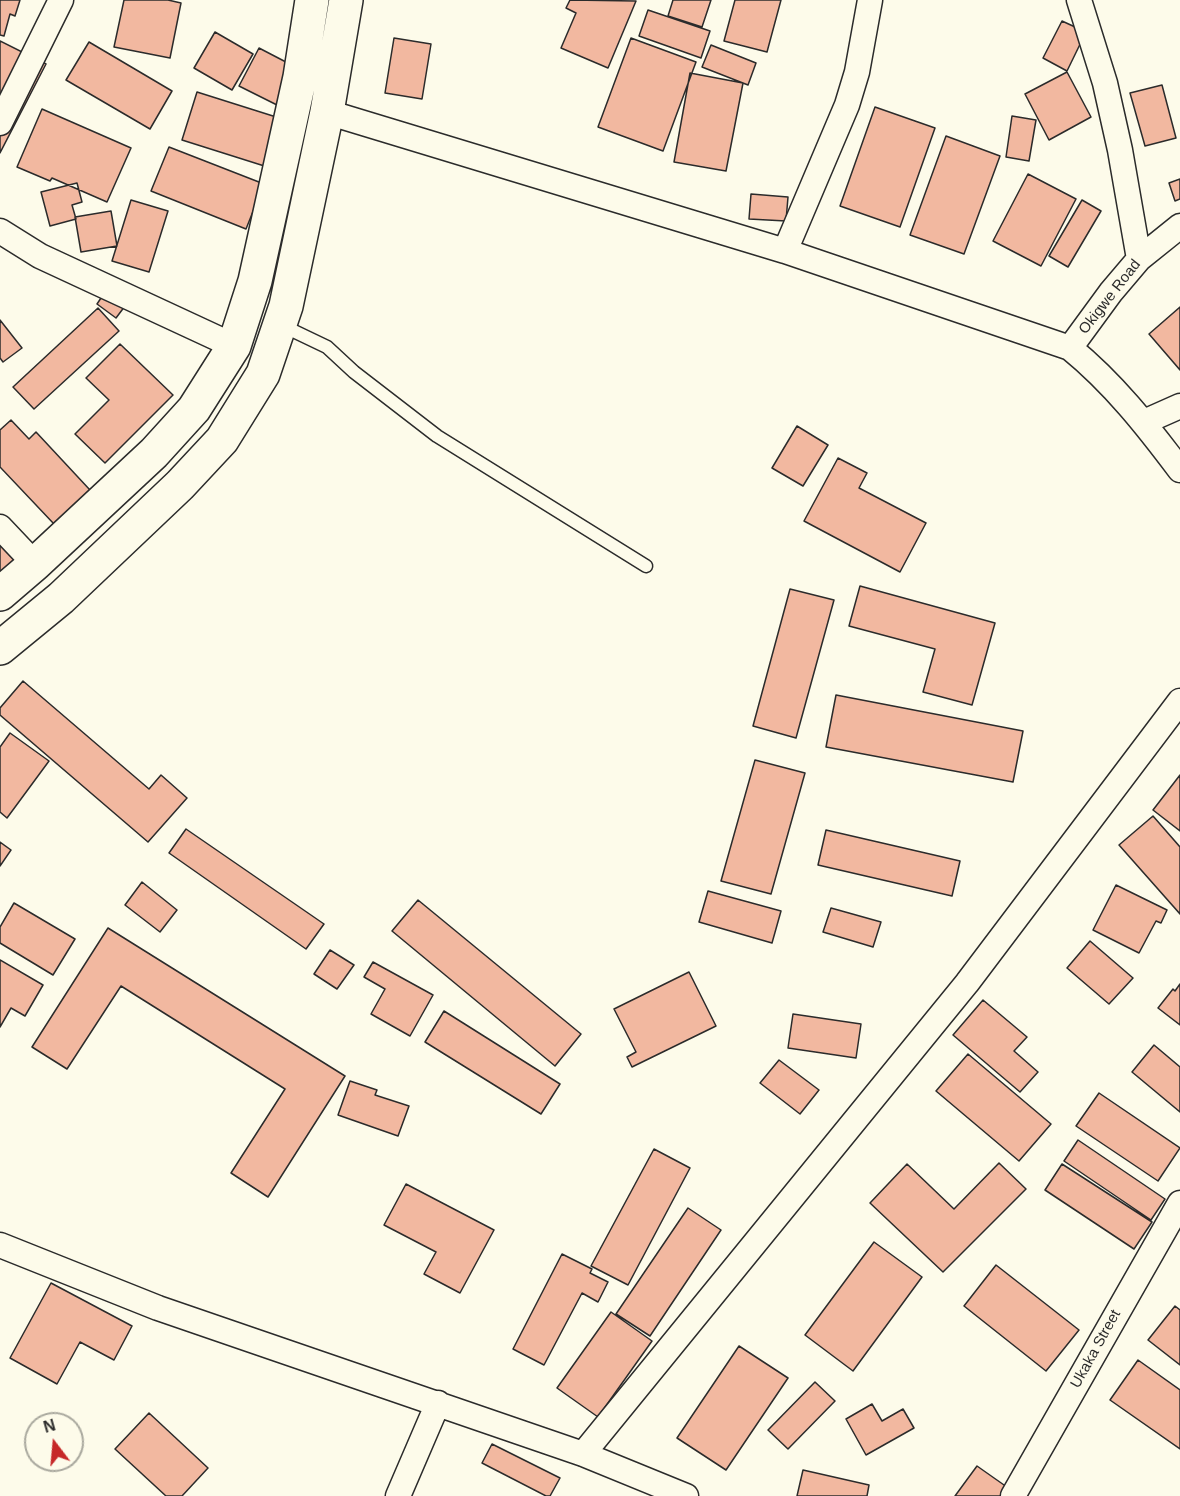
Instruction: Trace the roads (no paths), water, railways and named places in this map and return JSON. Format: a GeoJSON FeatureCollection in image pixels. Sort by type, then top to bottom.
{"type":"FeatureCollection","features":[{"type":"Feature","properties":{"kind":"main road"},"geometry":{"type":"LineString","coordinates":[[0,594],[162,444],[194,409],[234,346],[255,281],[300,77],[312,0]]}},
{"type":"Feature","properties":{"kind":"main road"},"geometry":{"type":"LineString","coordinates":[[0,648],[60,598],[180,485],[222,440],[263,374],[285,306],[327,112],[346,0]]}},
{"type":"Feature","properties":{"kind":"street"},"geometry":{"type":"LineString","coordinates":[[0,123],[61,0]]}},
{"type":"Feature","properties":{"kind":"street"},"geometry":{"type":"LineString","coordinates":[[785,251],[847,105],[857,72],[870,0]]}},
{"type":"Feature","properties":{"kind":"street"},"geometry":{"type":"LineString","coordinates":[[1079,0],[1106,83],[1139,259]]}},
{"type":"Feature","properties":{"kind":"street"},"geometry":{"type":"LineString","coordinates":[[327,112],[785,251],[1070,348],[1090,365],[1144,422],[1180,470]]}},
{"type":"Feature","properties":{"kind":"street","name":"Okigwe Road"},"geometry":{"type":"LineString","coordinates":[[1070,348],[1111,292],[1139,259],[1180,226]]}},
{"type":"Feature","properties":{"kind":"street"},"geometry":{"type":"LineString","coordinates":[[0,231],[40,256],[234,346]]}},
{"type":"Feature","properties":{"kind":"street"},"geometry":{"type":"LineString","coordinates":[[1144,422],[1180,406]]}},
{"type":"Feature","properties":{"kind":"street"},"geometry":{"type":"LineString","coordinates":[[0,527],[35,564]]}},
{"type":"Feature","properties":{"kind":"street"},"geometry":{"type":"LineString","coordinates":[[583,1454],[967,982],[1180,701]]}},
{"type":"Feature","properties":{"kind":"street","name":"Ukaka Street"},"geometry":{"type":"LineString","coordinates":[[1013,1496],[1180,1203]]}},
{"type":"Feature","properties":{"kind":"street"},"geometry":{"type":"LineString","coordinates":[[0,1245],[158,1308],[583,1454],[686,1496]]}},
{"type":"Feature","properties":{"kind":"street"},"geometry":{"type":"LineString","coordinates":[[398,1496],[438,1403]]}},
{"type":"Feature","properties":{"kind":"lane"},"geometry":{"type":"LineString","coordinates":[[280,324],[327,347],[354,372],[437,436],[646,566]]}}]}
